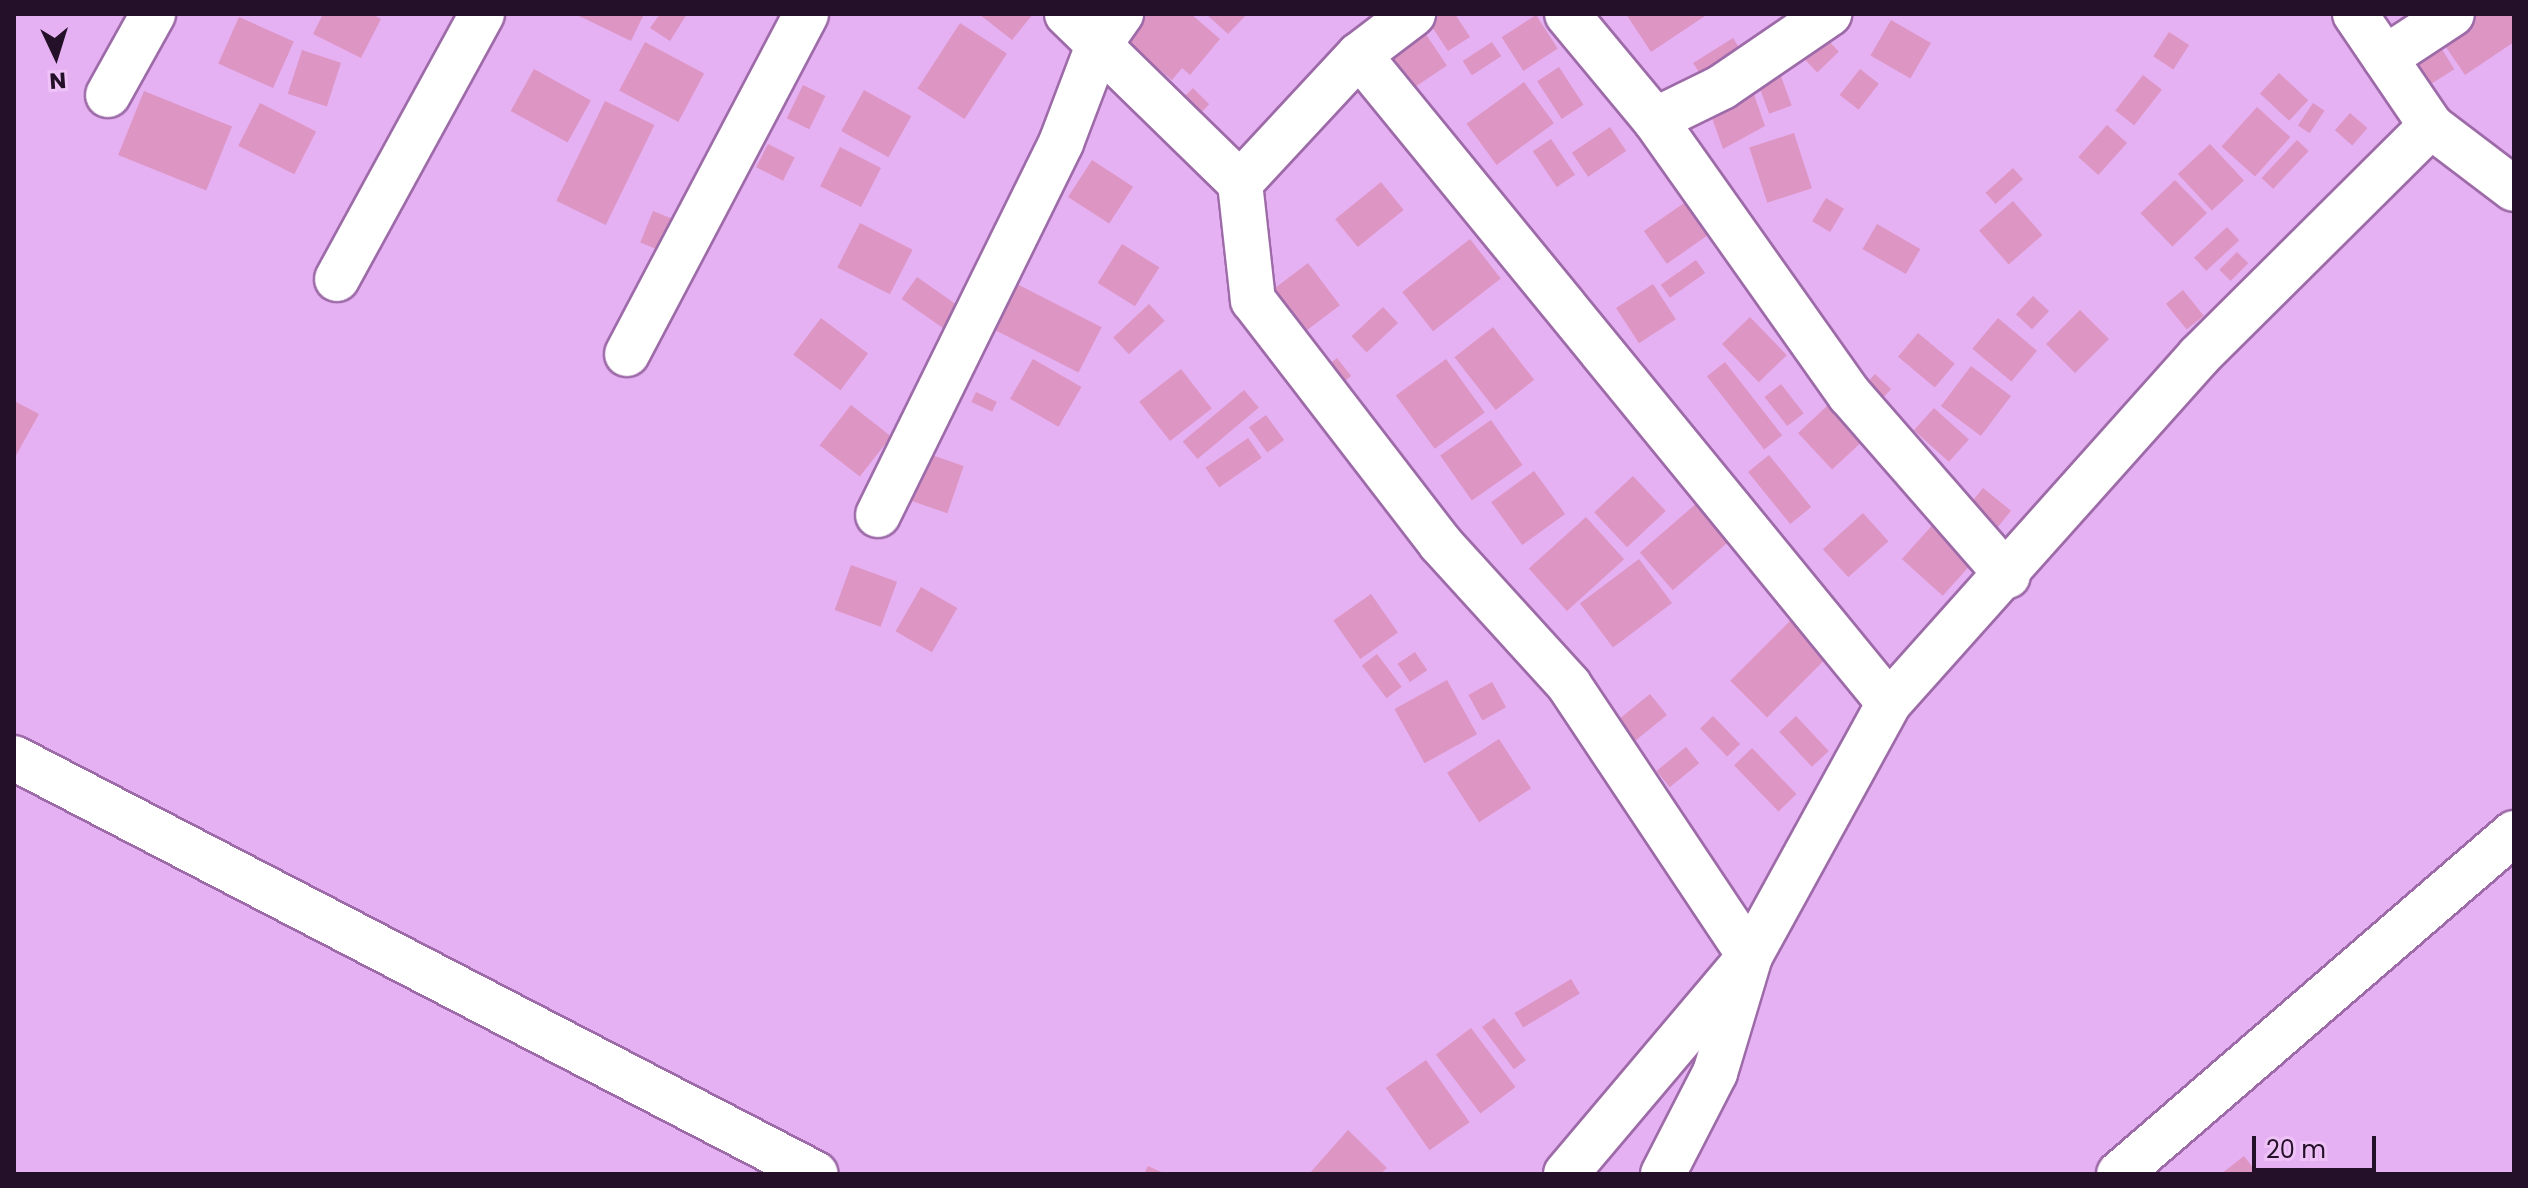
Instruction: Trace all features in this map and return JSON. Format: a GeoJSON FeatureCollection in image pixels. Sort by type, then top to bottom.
{"type":"FeatureCollection","features":[{"type":"Feature","properties":{"kind":"street"},"geometry":{"type":"LineString","coordinates":[[108,95],[153,14]]}},
{"type":"Feature","properties":{"kind":"street"},"geometry":{"type":"LineString","coordinates":[[337,279],[482,14]]}},
{"type":"Feature","properties":{"kind":"street"},"geometry":{"type":"LineString","coordinates":[[627,354],[806,14]]}},
{"type":"Feature","properties":{"kind":"street"},"geometry":{"type":"LineString","coordinates":[[1067,14],[1109,31],[1240,183],[1253,300],[1440,543],[1569,685],[1750,956]]}},
{"type":"Feature","properties":{"kind":"street"},"geometry":{"type":"LineString","coordinates":[[1240,183],[1359,55],[1413,14]]}},
{"type":"Feature","properties":{"kind":"street"},"geometry":{"type":"LineString","coordinates":[[1567,14],[1655,120],[1850,395],[2008,576]]}},
{"type":"Feature","properties":{"kind":"street"},"geometry":{"type":"LineString","coordinates":[[1655,120],[1722,87],[1829,14]]}},
{"type":"Feature","properties":{"kind":"street"},"geometry":{"type":"LineString","coordinates":[[2355,14],[2431,126],[2514,189]]}},
{"type":"Feature","properties":{"kind":"street"},"geometry":{"type":"LineString","coordinates":[[2385,58],[2452,14]]}},
{"type":"Feature","properties":{"kind":"street"},"geometry":{"type":"LineString","coordinates":[[878,515],[1061,143],[1109,31]]}},
{"type":"Feature","properties":{"kind":"street"},"geometry":{"type":"LineString","coordinates":[[1359,55],[1889,703]]}},
{"type":"Feature","properties":{"kind":"street"},"geometry":{"type":"LineString","coordinates":[[1566,1174],[1750,956],[1889,703],[2008,576],[2199,356],[2431,126]]}},
{"type":"Feature","properties":{"kind":"street"},"geometry":{"type":"LineString","coordinates":[[14,758],[816,1174]]}},
{"type":"Feature","properties":{"kind":"street"},"geometry":{"type":"LineString","coordinates":[[2119,1174],[2514,833]]}},
{"type":"Feature","properties":{"kind":"street"},"geometry":{"type":"LineString","coordinates":[[1663,1174],[1715,1073],[1750,956]]}},
{"type":"Feature","properties":{"kind":"building"},"geometry":{"type":"Polygon","coordinates":[[[323,14],[372,14],[381,19],[361,58],[313,34],[323,14]]]}},
{"type":"Feature","properties":{"kind":"building"},"geometry":{"type":"Polygon","coordinates":[[[575,14],[644,14],[631,41],[575,14]]]}},
{"type":"Feature","properties":{"kind":"building"},"geometry":{"type":"Polygon","coordinates":[[[660,14],[687,14],[670,41],[650,28],[660,14]]]}},
{"type":"Feature","properties":{"kind":"building"},"geometry":{"type":"Polygon","coordinates":[[[979,14],[1033,14],[1012,40],[979,14]]]}},
{"type":"Feature","properties":{"kind":"building"},"geometry":{"type":"Polygon","coordinates":[[[1144,14],[1191,14],[1220,39],[1190,75],[1182,68],[1172,80],[1122,39],[1144,14]]]}},
{"type":"Feature","properties":{"kind":"building"},"geometry":{"type":"Polygon","coordinates":[[[1206,14],[1247,14],[1228,34],[1206,14]]]}},
{"type":"Feature","properties":{"kind":"building"},"geometry":{"type":"Polygon","coordinates":[[[1433,14],[1455,14],[1470,37],[1448,51],[1426,18],[1433,14]]]}},
{"type":"Feature","properties":{"kind":"building"},"geometry":{"type":"Polygon","coordinates":[[[1626,14],[1708,14],[1651,52],[1626,14]]]}},
{"type":"Feature","properties":{"kind":"building"},"geometry":{"type":"Polygon","coordinates":[[[2466,14],[2514,14],[2514,42],[2465,75],[2437,34],[2466,14]]]}},
{"type":"Feature","properties":{"kind":"building"},"geometry":{"type":"Polygon","coordinates":[[[1536,15],[1558,49],[1523,71],[1502,37],[1536,15]]]}},
{"type":"Feature","properties":{"kind":"building"},"geometry":{"type":"Polygon","coordinates":[[[239,17],[294,41],[273,88],[218,64],[239,17]]]}},
{"type":"Feature","properties":{"kind":"building"},"geometry":{"type":"Polygon","coordinates":[[[1891,20],[1931,43],[1910,79],[1870,56],[1891,20]]]}},
{"type":"Feature","properties":{"kind":"building"},"geometry":{"type":"Polygon","coordinates":[[[960,23],[1007,53],[964,119],[918,88],[960,23]]]}},
{"type":"Feature","properties":{"kind":"building"},"geometry":{"type":"Polygon","coordinates":[[[1419,24],[1447,65],[1410,90],[1383,49],[1419,24]]]}},
{"type":"Feature","properties":{"kind":"building"},"geometry":{"type":"Polygon","coordinates":[[[1818,30],[1839,52],[1817,72],[1796,51],[1818,30]]]}},
{"type":"Feature","properties":{"kind":"building"},"geometry":{"type":"Polygon","coordinates":[[[2169,32],[2189,45],[2173,69],[2153,56],[2169,32]]]}},
{"type":"Feature","properties":{"kind":"building"},"geometry":{"type":"Polygon","coordinates":[[[1733,38],[1746,59],[1706,84],[1693,63],[1733,38]]]}},
{"type":"Feature","properties":{"kind":"building"},"geometry":{"type":"Polygon","coordinates":[[[645,42],[704,73],[678,122],[619,91],[645,42]]]}},
{"type":"Feature","properties":{"kind":"building"},"geometry":{"type":"Polygon","coordinates":[[[1492,42],[1501,56],[1472,75],[1463,61],[1492,42]]]}},
{"type":"Feature","properties":{"kind":"building"},"geometry":{"type":"Polygon","coordinates":[[[2438,43],[2454,69],[2431,84],[2414,58],[2438,43]]]}},
{"type":"Feature","properties":{"kind":"building"},"geometry":{"type":"Polygon","coordinates":[[[302,50],[341,63],[327,106],[288,94],[302,50]]]}},
{"type":"Feature","properties":{"kind":"building"},"geometry":{"type":"Polygon","coordinates":[[[1559,67],[1584,105],[1562,119],[1537,81],[1559,67]]]}},
{"type":"Feature","properties":{"kind":"building"},"geometry":{"type":"Polygon","coordinates":[[[1778,68],[1792,106],[1769,114],[1755,76],[1778,68]]]}},
{"type":"Feature","properties":{"kind":"building"},"geometry":{"type":"Polygon","coordinates":[[[534,69],[591,101],[568,142],[511,111],[534,69]]]}},
{"type":"Feature","properties":{"kind":"building"},"geometry":{"type":"Polygon","coordinates":[[[1860,69],[1879,84],[1859,110],[1840,95],[1860,69]]]}},
{"type":"Feature","properties":{"kind":"building"},"geometry":{"type":"Polygon","coordinates":[[[2279,73],[2308,100],[2289,121],[2260,93],[2279,73]]]}},
{"type":"Feature","properties":{"kind":"building"},"geometry":{"type":"Polygon","coordinates":[[[2143,75],[2162,90],[2134,125],[2115,110],[2143,75]]]}},
{"type":"Feature","properties":{"kind":"building"},"geometry":{"type":"Polygon","coordinates":[[[1524,82],[1554,123],[1497,165],[1467,124],[1524,82]]]}},
{"type":"Feature","properties":{"kind":"building"},"geometry":{"type":"Polygon","coordinates":[[[1750,83],[1765,126],[1723,149],[1705,98],[1750,83]]]}},
{"type":"Feature","properties":{"kind":"building"},"geometry":{"type":"Polygon","coordinates":[[[803,85],[825,96],[809,129],[787,118],[803,85]]]}},
{"type":"Feature","properties":{"kind":"building"},"geometry":{"type":"Polygon","coordinates":[[[1193,88],[1209,104],[1189,125],[1172,109],[1193,88]]]}},
{"type":"Feature","properties":{"kind":"building"},"geometry":{"type":"Polygon","coordinates":[[[864,90],[911,116],[888,157],[841,131],[864,90]]]}},
{"type":"Feature","properties":{"kind":"building"},"geometry":{"type":"Polygon","coordinates":[[[144,91],[232,127],[206,191],[118,155],[144,91]]]}},
{"type":"Feature","properties":{"kind":"building"},"geometry":{"type":"Polygon","coordinates":[[[605,101],[654,125],[606,225],[556,201],[605,101]]]}},
{"type":"Feature","properties":{"kind":"building"},"geometry":{"type":"Polygon","coordinates":[[[260,103],[316,132],[294,174],[238,146],[260,103]]]}},
{"type":"Feature","properties":{"kind":"building"},"geometry":{"type":"Polygon","coordinates":[[[2313,103],[2325,111],[2310,133],[2298,125],[2313,103]]]}},
{"type":"Feature","properties":{"kind":"building"},"geometry":{"type":"Polygon","coordinates":[[[2257,107],[2290,137],[2255,176],[2222,146],[2257,107]]]}},
{"type":"Feature","properties":{"kind":"building"},"geometry":{"type":"Polygon","coordinates":[[[2350,113],[2367,128],[2352,145],[2335,130],[2350,113]]]}},
{"type":"Feature","properties":{"kind":"building"},"geometry":{"type":"Polygon","coordinates":[[[2107,125],[2127,143],[2098,175],[2078,157],[2107,125]]]}},
{"type":"Feature","properties":{"kind":"building"},"geometry":{"type":"Polygon","coordinates":[[[1610,127],[1626,151],[1588,177],[1572,153],[1610,127]]]}},
{"type":"Feature","properties":{"kind":"building"},"geometry":{"type":"Polygon","coordinates":[[[1794,133],[1812,188],[1767,203],[1749,148],[1794,133]]]}},
{"type":"Feature","properties":{"kind":"building"},"geometry":{"type":"Polygon","coordinates":[[[1551,139],[1575,175],[1557,187],[1533,151],[1551,139]]]}},
{"type":"Feature","properties":{"kind":"building"},"geometry":{"type":"Polygon","coordinates":[[[2297,140],[2309,151],[2273,189],[2262,178],[2297,140]]]}},
{"type":"Feature","properties":{"kind":"building"},"geometry":{"type":"Polygon","coordinates":[[[768,144],[795,158],[783,181],[756,167],[768,144]]]}},
{"type":"Feature","properties":{"kind":"building"},"geometry":{"type":"Polygon","coordinates":[[[2210,144],[2244,181],[2212,211],[2178,174],[2210,144]]]}},
{"type":"Feature","properties":{"kind":"building"},"geometry":{"type":"Polygon","coordinates":[[[840,147],[881,168],[861,207],[820,186],[840,147]]]}},
{"type":"Feature","properties":{"kind":"building"},"geometry":{"type":"Polygon","coordinates":[[[1092,160],[1133,187],[1109,224],[1068,197],[1092,160]]]}},
{"type":"Feature","properties":{"kind":"building"},"geometry":{"type":"Polygon","coordinates":[[[2013,168],[2023,179],[1996,204],[1986,193],[2013,168]]]}},
{"type":"Feature","properties":{"kind":"building"},"geometry":{"type":"Polygon","coordinates":[[[2175,180],[2207,213],[2172,246],[2140,213],[2175,180]]]}},
{"type":"Feature","properties":{"kind":"building"},"geometry":{"type":"Polygon","coordinates":[[[1381,182],[1404,210],[1358,247],[1335,219],[1381,182]]]}},
{"type":"Feature","properties":{"kind":"building"},"geometry":{"type":"Polygon","coordinates":[[[1826,198],[1844,209],[1830,232],[1812,221],[1826,198]]]}},
{"type":"Feature","properties":{"kind":"building"},"geometry":{"type":"Polygon","coordinates":[[[2013,201],[2043,235],[2009,264],[1979,231],[2013,201]]]}},
{"type":"Feature","properties":{"kind":"building"},"geometry":{"type":"Polygon","coordinates":[[[1684,203],[1707,236],[1667,264],[1644,231],[1684,203]]]}},
{"type":"Feature","properties":{"kind":"building"},"geometry":{"type":"Polygon","coordinates":[[[653,211],[678,221],[665,253],[640,243],[653,211]]]}},
{"type":"Feature","properties":{"kind":"building"},"geometry":{"type":"Polygon","coordinates":[[[860,223],[913,250],[890,294],[837,268],[860,223]]]}},
{"type":"Feature","properties":{"kind":"building"},"geometry":{"type":"Polygon","coordinates":[[[1877,224],[1920,249],[1906,274],[1862,249],[1877,224]]]}},
{"type":"Feature","properties":{"kind":"building"},"geometry":{"type":"Polygon","coordinates":[[[2227,227],[2239,240],[2206,271],[2194,258],[2227,227]]]}},
{"type":"Feature","properties":{"kind":"building"},"geometry":{"type":"Polygon","coordinates":[[[1470,239],[1501,278],[1433,331],[1402,292],[1470,239]]]}},
{"type":"Feature","properties":{"kind":"building"},"geometry":{"type":"Polygon","coordinates":[[[1122,244],[1159,267],[1135,306],[1098,283],[1122,244]]]}},
{"type":"Feature","properties":{"kind":"building"},"geometry":{"type":"Polygon","coordinates":[[[2237,252],[2248,263],[2231,281],[2219,270],[2237,252]]]}},
{"type":"Feature","properties":{"kind":"building"},"geometry":{"type":"Polygon","coordinates":[[[1696,260],[1705,273],[1670,298],[1661,285],[1696,260]]]}},
{"type":"Feature","properties":{"kind":"building"},"geometry":{"type":"Polygon","coordinates":[[[1308,263],[1340,305],[1300,335],[1268,293],[1308,263]]]}},
{"type":"Feature","properties":{"kind":"building"},"geometry":{"type":"Polygon","coordinates":[[[917,277],[959,306],[943,328],[902,299],[917,277]]]}},
{"type":"Feature","properties":{"kind":"building"},"geometry":{"type":"Polygon","coordinates":[[[1017,284],[1102,327],[1078,373],[994,329],[1017,284]]]}},
{"type":"Feature","properties":{"kind":"building"},"geometry":{"type":"Polygon","coordinates":[[[1653,284],[1676,319],[1639,343],[1616,308],[1653,284]]]}},
{"type":"Feature","properties":{"kind":"building"},"geometry":{"type":"Polygon","coordinates":[[[2183,290],[2204,316],[2187,329],[2166,304],[2183,290]]]}},
{"type":"Feature","properties":{"kind":"building"},"geometry":{"type":"Polygon","coordinates":[[[2033,296],[2049,311],[2032,329],[2016,314],[2033,296]]]}},
{"type":"Feature","properties":{"kind":"building"},"geometry":{"type":"Polygon","coordinates":[[[1149,304],[1165,321],[1129,354],[1113,337],[1149,304]]]}},
{"type":"Feature","properties":{"kind":"building"},"geometry":{"type":"Polygon","coordinates":[[[1383,307],[1398,323],[1367,352],[1352,336],[1383,307]]]}},
{"type":"Feature","properties":{"kind":"building"},"geometry":{"type":"Polygon","coordinates":[[[2080,310],[2109,339],[2075,373],[2046,344],[2080,310]]]}},
{"type":"Feature","properties":{"kind":"building"},"geometry":{"type":"Polygon","coordinates":[[[1750,317],[1787,355],[1759,382],[1722,344],[1750,317]]]}},
{"type":"Feature","properties":{"kind":"building"},"geometry":{"type":"Polygon","coordinates":[[[821,318],[868,354],[840,390],[793,355],[821,318]]]}},
{"type":"Feature","properties":{"kind":"building"},"geometry":{"type":"Polygon","coordinates":[[[1998,318],[2037,351],[2011,381],[1972,349],[1998,318]]]}},
{"type":"Feature","properties":{"kind":"building"},"geometry":{"type":"Polygon","coordinates":[[[1493,327],[1534,380],[1496,410],[1454,357],[1493,327]]]}},
{"type":"Feature","properties":{"kind":"building"},"geometry":{"type":"Polygon","coordinates":[[[1918,333],[1955,364],[1935,388],[1898,357],[1918,333]]]}},
{"type":"Feature","properties":{"kind":"building"},"geometry":{"type":"Polygon","coordinates":[[[1337,358],[1351,376],[1337,387],[1323,369],[1337,358]]]}},
{"type":"Feature","properties":{"kind":"building"},"geometry":{"type":"Polygon","coordinates":[[[1033,359],[1081,387],[1058,427],[1010,399],[1033,359]]]}},
{"type":"Feature","properties":{"kind":"building"},"geometry":{"type":"Polygon","coordinates":[[[1446,359],[1485,412],[1435,449],[1396,395],[1446,359]]]}},
{"type":"Feature","properties":{"kind":"building"},"geometry":{"type":"Polygon","coordinates":[[[1725,362],[1782,435],[1764,449],[1707,376],[1725,362]]]}},
{"type":"Feature","properties":{"kind":"building"},"geometry":{"type":"Polygon","coordinates":[[[1971,366],[2011,396],[1981,436],[1941,406],[1971,366]]]}},
{"type":"Feature","properties":{"kind":"building"},"geometry":{"type":"Polygon","coordinates":[[[1181,369],[1212,408],[1170,441],[1139,402],[1181,369]]]}},
{"type":"Feature","properties":{"kind":"building"},"geometry":{"type":"Polygon","coordinates":[[[1875,374],[1891,389],[1877,404],[1861,389],[1875,374]]]}},
{"type":"Feature","properties":{"kind":"building"},"geometry":{"type":"Polygon","coordinates":[[[1781,384],[1804,413],[1787,426],[1764,397],[1781,384]]]}},
{"type":"Feature","properties":{"kind":"building"},"geometry":{"type":"Polygon","coordinates":[[[1244,390],[1259,408],[1198,459],[1183,441],[1244,390]]]}},
{"type":"Feature","properties":{"kind":"building"},"geometry":{"type":"Polygon","coordinates":[[[976,392],[997,402],[992,412],[971,402],[976,392]]]}},
{"type":"Feature","properties":{"kind":"building"},"geometry":{"type":"Polygon","coordinates":[[[14,401],[39,414],[14,459],[14,401]]]}},
{"type":"Feature","properties":{"kind":"building"},"geometry":{"type":"Polygon","coordinates":[[[851,405],[891,436],[860,477],[820,445],[851,405]]]}},
{"type":"Feature","properties":{"kind":"building"},"geometry":{"type":"Polygon","coordinates":[[[1828,405],[1862,442],[1832,470],[1798,433],[1828,405]]]}},
{"type":"Feature","properties":{"kind":"building"},"geometry":{"type":"Polygon","coordinates":[[[1934,408],[1969,439],[1949,462],[1914,430],[1934,408]]]}},
{"type":"Feature","properties":{"kind":"building"},"geometry":{"type":"Polygon","coordinates":[[[1266,415],[1284,440],[1267,452],[1249,427],[1266,415]]]}},
{"type":"Feature","properties":{"kind":"building"},"geometry":{"type":"Polygon","coordinates":[[[1491,420],[1523,465],[1472,501],[1440,456],[1491,420]]]}},
{"type":"Feature","properties":{"kind":"building"},"geometry":{"type":"Polygon","coordinates":[[[1248,438],[1262,458],[1219,487],[1205,468],[1248,438]]]}},
{"type":"Feature","properties":{"kind":"building"},"geometry":{"type":"Polygon","coordinates":[[[923,452],[964,466],[947,513],[907,499],[923,452]]]}},
{"type":"Feature","properties":{"kind":"building"},"geometry":{"type":"Polygon","coordinates":[[[1769,455],[1811,507],[1790,524],[1748,472],[1769,455]]]}},
{"type":"Feature","properties":{"kind":"building"},"geometry":{"type":"Polygon","coordinates":[[[1534,471],[1565,514],[1522,545],[1491,502],[1534,471]]]}},
{"type":"Feature","properties":{"kind":"building"},"geometry":{"type":"Polygon","coordinates":[[[1633,476],[1666,511],[1627,547],[1594,512],[1633,476]]]}},
{"type":"Feature","properties":{"kind":"building"},"geometry":{"type":"Polygon","coordinates":[[[1983,488],[2011,511],[1994,532],[1966,509],[1983,488]]]}},
{"type":"Feature","properties":{"kind":"building"},"geometry":{"type":"Polygon","coordinates":[[[1698,502],[1731,540],[1673,590],[1640,553],[1698,502]]]}},
{"type":"Feature","properties":{"kind":"building"},"geometry":{"type":"Polygon","coordinates":[[[1863,513],[1888,541],[1848,577],[1823,549],[1863,513]]]}},
{"type":"Feature","properties":{"kind":"building"},"geometry":{"type":"Polygon","coordinates":[[[1586,517],[1624,559],[1567,611],[1529,569],[1586,517]]]}},
{"type":"Feature","properties":{"kind":"building"},"geometry":{"type":"Polygon","coordinates":[[[1936,521],[1977,558],[1943,596],[1902,559],[1936,521]]]}},
{"type":"Feature","properties":{"kind":"building"},"geometry":{"type":"Polygon","coordinates":[[[1639,559],[1672,603],[1613,647],[1580,604],[1639,559]]]}},
{"type":"Feature","properties":{"kind":"building"},"geometry":{"type":"Polygon","coordinates":[[[851,565],[897,582],[881,627],[835,610],[851,565]]]}},
{"type":"Feature","properties":{"kind":"building"},"geometry":{"type":"Polygon","coordinates":[[[921,587],[957,608],[932,652],[896,631],[921,587]]]}},
{"type":"Feature","properties":{"kind":"building"},"geometry":{"type":"Polygon","coordinates":[[[1371,594],[1398,633],[1360,659],[1333,620],[1371,594]]]}},
{"type":"Feature","properties":{"kind":"building"},"geometry":{"type":"Polygon","coordinates":[[[1801,610],[1838,647],[1767,717],[1730,681],[1801,610]]]}},
{"type":"Feature","properties":{"kind":"building"},"geometry":{"type":"Polygon","coordinates":[[[1415,652],[1427,670],[1410,682],[1398,664],[1415,652]]]}},
{"type":"Feature","properties":{"kind":"building"},"geometry":{"type":"Polygon","coordinates":[[[1377,654],[1402,687],[1387,698],[1362,665],[1377,654]]]}},
{"type":"Feature","properties":{"kind":"building"},"geometry":{"type":"Polygon","coordinates":[[[1447,680],[1477,734],[1425,763],[1395,709],[1447,680]]]}},
{"type":"Feature","properties":{"kind":"building"},"geometry":{"type":"Polygon","coordinates":[[[1492,682],[1506,707],[1482,720],[1468,695],[1492,682]]]}},
{"type":"Feature","properties":{"kind":"building"},"geometry":{"type":"Polygon","coordinates":[[[1650,694],[1667,715],[1627,748],[1610,727],[1650,694]]]}},
{"type":"Feature","properties":{"kind":"building"},"geometry":{"type":"Polygon","coordinates":[[[1713,716],[1740,744],[1727,757],[1700,729],[1713,716]]]}},
{"type":"Feature","properties":{"kind":"building"},"geometry":{"type":"Polygon","coordinates":[[[1796,716],[1829,751],[1812,767],[1779,732],[1796,716]]]}},
{"type":"Feature","properties":{"kind":"building"},"geometry":{"type":"Polygon","coordinates":[[[1499,739],[1531,788],[1479,822],[1447,773],[1499,739]]]}},
{"type":"Feature","properties":{"kind":"building"},"geometry":{"type":"Polygon","coordinates":[[[1686,747],[1699,763],[1670,787],[1656,771],[1686,747]]]}},
{"type":"Feature","properties":{"kind":"building"},"geometry":{"type":"Polygon","coordinates":[[[1752,748],[1796,794],[1778,811],[1734,765],[1752,748]]]}},
{"type":"Feature","properties":{"kind":"building"},"geometry":{"type":"Polygon","coordinates":[[[1571,979],[1580,994],[1523,1028],[1514,1013],[1571,979]]]}},
{"type":"Feature","properties":{"kind":"building"},"geometry":{"type":"Polygon","coordinates":[[[1494,1018],[1526,1060],[1514,1069],[1482,1027],[1494,1018]]]}},
{"type":"Feature","properties":{"kind":"building"},"geometry":{"type":"Polygon","coordinates":[[[1471,1028],[1516,1087],[1480,1114],[1436,1054],[1471,1028]]]}},
{"type":"Feature","properties":{"kind":"building"},"geometry":{"type":"Polygon","coordinates":[[[1426,1060],[1470,1122],[1429,1150],[1386,1088],[1426,1060]]]}},
{"type":"Feature","properties":{"kind":"building"},"geometry":{"type":"Polygon","coordinates":[[[1348,1130],[1387,1168],[1380,1174],[1309,1174],[1348,1130]]]}},
{"type":"Feature","properties":{"kind":"building"},"geometry":{"type":"Polygon","coordinates":[[[2244,1156],[2258,1174],[2221,1174],[2244,1156]]]}},
{"type":"Feature","properties":{"kind":"building"},"geometry":{"type":"Polygon","coordinates":[[[1148,1166],[1166,1174],[1144,1174],[1148,1166]]]}}]}
